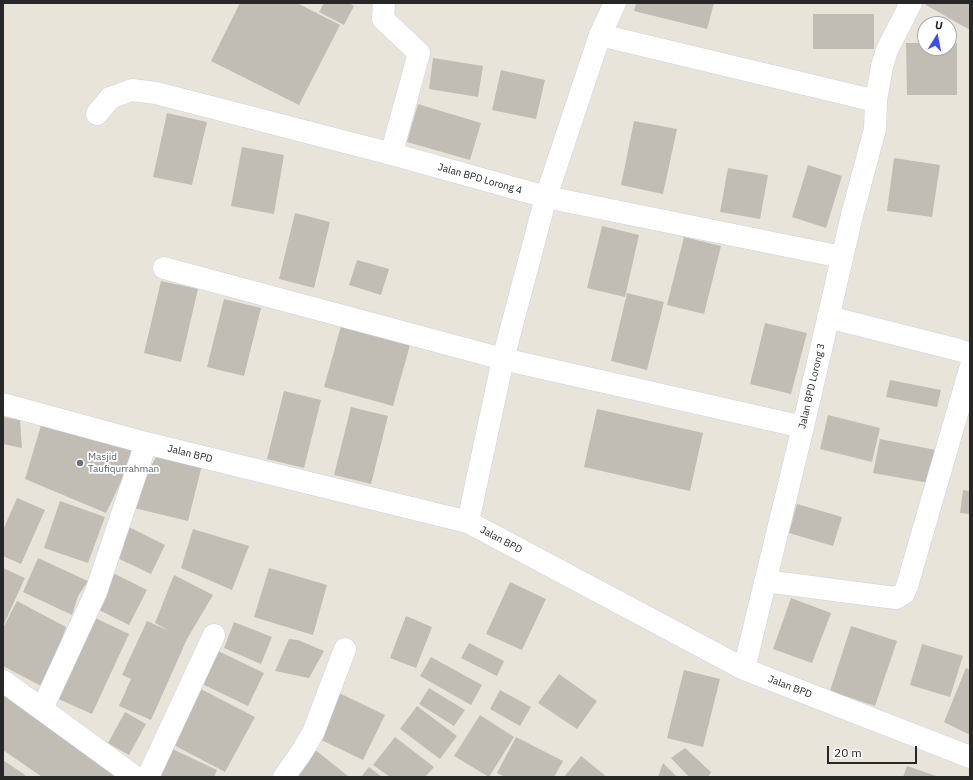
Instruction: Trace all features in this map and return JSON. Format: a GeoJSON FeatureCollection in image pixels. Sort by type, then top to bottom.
{"type":"FeatureCollection","features":[{"type":"Feature","properties":{"kind":"street"},"geometry":{"type":"LineString","coordinates":[[384,3],[383,19],[419,53],[393,148]]}},
{"type":"Feature","properties":{"kind":"street"},"geometry":{"type":"LineString","coordinates":[[468,522],[503,359],[546,197],[600,35],[615,3]]}},
{"type":"Feature","properties":{"kind":"street","name":"Jalan BPD Lorong 3"},"geometry":{"type":"LineString","coordinates":[[744,669],[803,427],[842,257],[875,129],[876,101],[887,50],[911,3]]}},
{"type":"Feature","properties":{"kind":"street"},"geometry":{"type":"LineString","coordinates":[[600,35],[876,101]]}},
{"type":"Feature","properties":{"kind":"street","name":"Jalan BPD Lorong 4"},"geometry":{"type":"LineString","coordinates":[[97,114],[110,98],[132,90],[156,93],[392,154],[546,197],[842,257]]}},
{"type":"Feature","properties":{"kind":"street"},"geometry":{"type":"LineString","coordinates":[[164,268],[503,359],[803,427]]}},
{"type":"Feature","properties":{"kind":"street"},"geometry":{"type":"LineString","coordinates":[[828,317],[958,350],[966,353],[970,357]]}},
{"type":"Feature","properties":{"kind":"street"},"geometry":{"type":"LineString","coordinates":[[766,581],[896,598],[904,593],[970,369]]}},
{"type":"Feature","properties":{"kind":"street","name":"Jalan BPD"},"geometry":{"type":"LineString","coordinates":[[3,404],[146,443],[468,522],[744,669],[970,757]]}},
{"type":"Feature","properties":{"kind":"street"},"geometry":{"type":"LineString","coordinates":[[42,709],[96,592],[146,443]]}},
{"type":"Feature","properties":{"kind":"street"},"geometry":{"type":"LineString","coordinates":[[148,777],[214,635]]}},
{"type":"Feature","properties":{"kind":"street"},"geometry":{"type":"LineString","coordinates":[[284,777],[313,733],[345,649]]}},
{"type":"Feature","properties":{"kind":"street"},"geometry":{"type":"LineString","coordinates":[[3,681],[135,777]]}},
{"type":"Feature","properties":{"kind":"building"},"geometry":{"type":"Polygon","coordinates":[[[240,3],[297,3],[340,25],[299,105],[211,61],[240,3]]]}},
{"type":"Feature","properties":{"kind":"building"},"geometry":{"type":"Polygon","coordinates":[[[324,3],[349,3],[354,6],[344,25],[319,12],[324,3]]]}},
{"type":"Feature","properties":{"kind":"building"},"geometry":{"type":"Polygon","coordinates":[[[636,3],[714,3],[707,29],[634,11],[636,3]]]}},
{"type":"Feature","properties":{"kind":"building"},"geometry":{"type":"Polygon","coordinates":[[[927,3],[970,3],[970,30],[957,23],[957,16],[945,16],[926,5],[927,3]]]}},
{"type":"Feature","properties":{"kind":"building"},"geometry":{"type":"Polygon","coordinates":[[[813,14],[874,14],[874,49],[813,49],[813,14]]]}},
{"type":"Feature","properties":{"kind":"building"},"geometry":{"type":"Polygon","coordinates":[[[906,43],[917,43],[917,56],[957,56],[957,95],[907,95],[906,43]]]}},
{"type":"Feature","properties":{"kind":"building"},"geometry":{"type":"Polygon","coordinates":[[[433,58],[483,66],[478,97],[429,89],[433,58]]]}},
{"type":"Feature","properties":{"kind":"building"},"geometry":{"type":"Polygon","coordinates":[[[501,70],[545,80],[536,119],[492,110],[501,70]]]}},
{"type":"Feature","properties":{"kind":"building"},"geometry":{"type":"Polygon","coordinates":[[[418,104],[481,123],[470,160],[407,142],[418,104]]]}},
{"type":"Feature","properties":{"kind":"building"},"geometry":{"type":"Polygon","coordinates":[[[167,113],[207,122],[192,185],[153,177],[167,113]]]}},
{"type":"Feature","properties":{"kind":"building"},"geometry":{"type":"Polygon","coordinates":[[[634,121],[677,129],[663,194],[621,185],[634,121]]]}},
{"type":"Feature","properties":{"kind":"building"},"geometry":{"type":"Polygon","coordinates":[[[242,147],[284,155],[274,214],[231,206],[242,147]]]}},
{"type":"Feature","properties":{"kind":"building"},"geometry":{"type":"Polygon","coordinates":[[[894,158],[940,165],[932,217],[887,211],[894,158]]]}},
{"type":"Feature","properties":{"kind":"building"},"geometry":{"type":"Polygon","coordinates":[[[808,165],[842,176],[826,228],[792,217],[808,165]]]}},
{"type":"Feature","properties":{"kind":"building"},"geometry":{"type":"Polygon","coordinates":[[[728,168],[768,175],[760,219],[720,212],[728,168]]]}},
{"type":"Feature","properties":{"kind":"building"},"geometry":{"type":"Polygon","coordinates":[[[295,213],[330,222],[314,288],[279,279],[295,213]]]}},
{"type":"Feature","properties":{"kind":"building"},"geometry":{"type":"Polygon","coordinates":[[[602,226],[639,235],[625,297],[587,288],[602,226]]]}},
{"type":"Feature","properties":{"kind":"building"},"geometry":{"type":"Polygon","coordinates":[[[684,237],[721,246],[704,314],[667,305],[684,237]]]}},
{"type":"Feature","properties":{"kind":"building"},"geometry":{"type":"Polygon","coordinates":[[[357,260],[389,269],[381,295],[349,285],[357,260]]]}},
{"type":"Feature","properties":{"kind":"building"},"geometry":{"type":"Polygon","coordinates":[[[161,281],[198,289],[181,362],[144,353],[161,281]]]}},
{"type":"Feature","properties":{"kind":"building"},"geometry":{"type":"Polygon","coordinates":[[[627,293],[664,302],[647,370],[611,361],[627,293]]]}},
{"type":"Feature","properties":{"kind":"building"},"geometry":{"type":"Polygon","coordinates":[[[224,299],[261,308],[244,376],[207,367],[224,299]]]}},
{"type":"Feature","properties":{"kind":"building"},"geometry":{"type":"Polygon","coordinates":[[[765,323],[807,333],[791,394],[750,384],[765,323]]]}},
{"type":"Feature","properties":{"kind":"building"},"geometry":{"type":"Polygon","coordinates":[[[341,326],[410,345],[393,406],[324,387],[341,326]]]}},
{"type":"Feature","properties":{"kind":"building"},"geometry":{"type":"Polygon","coordinates":[[[890,380],[941,390],[937,407],[886,397],[890,380]]]}},
{"type":"Feature","properties":{"kind":"building"},"geometry":{"type":"Polygon","coordinates":[[[284,391],[321,400],[304,468],[267,459],[284,391]]]}},
{"type":"Feature","properties":{"kind":"building"},"geometry":{"type":"Polygon","coordinates":[[[351,407],[388,416],[371,484],[334,475],[351,407]]]}},
{"type":"Feature","properties":{"kind":"building"},"geometry":{"type":"Polygon","coordinates":[[[597,409],[703,433],[690,491],[584,467],[597,409]]]}},
{"type":"Feature","properties":{"kind":"building"},"geometry":{"type":"Polygon","coordinates":[[[828,415],[880,428],[872,462],[820,449],[828,415]]]}},
{"type":"Feature","properties":{"kind":"building"},"geometry":{"type":"Polygon","coordinates":[[[3,417],[20,420],[22,448],[3,444],[3,417]]]}},
{"type":"Feature","properties":{"kind":"building","name":"Masjid Taufiqurrahman"},"geometry":{"type":"Polygon","coordinates":[[[42,422],[137,448],[106,513],[25,479],[42,422]]]}},
{"type":"Feature","properties":{"kind":"building"},"geometry":{"type":"Polygon","coordinates":[[[880,439],[936,450],[929,483],[873,473],[880,439]]]}},
{"type":"Feature","properties":{"kind":"building"},"geometry":{"type":"Polygon","coordinates":[[[157,455],[202,465],[188,521],[130,507],[157,455]]]}},
{"type":"Feature","properties":{"kind":"building"},"geometry":{"type":"Polygon","coordinates":[[[963,490],[970,491],[970,514],[960,513],[963,490]]]}},
{"type":"Feature","properties":{"kind":"building"},"geometry":{"type":"Polygon","coordinates":[[[17,498],[45,510],[21,564],[3,556],[3,530],[17,498]]]}},
{"type":"Feature","properties":{"kind":"building"},"geometry":{"type":"Polygon","coordinates":[[[60,501],[105,517],[88,563],[44,548],[60,501]]]}},
{"type":"Feature","properties":{"kind":"building"},"geometry":{"type":"Polygon","coordinates":[[[797,504],[842,517],[833,546],[789,533],[797,504]]]}},
{"type":"Feature","properties":{"kind":"building"},"geometry":{"type":"Polygon","coordinates":[[[125,525],[165,545],[151,574],[111,555],[125,525]]]}},
{"type":"Feature","properties":{"kind":"building"},"geometry":{"type":"Polygon","coordinates":[[[193,529],[249,546],[232,590],[181,568],[193,529]]]}},
{"type":"Feature","properties":{"kind":"building"},"geometry":{"type":"Polygon","coordinates":[[[38,558],[88,581],[78,596],[72,615],[23,592],[38,558]]]}},
{"type":"Feature","properties":{"kind":"building"},"geometry":{"type":"Polygon","coordinates":[[[3,568],[25,578],[3,626],[3,568]]]}},
{"type":"Feature","properties":{"kind":"building"},"geometry":{"type":"Polygon","coordinates":[[[269,568],[327,585],[313,635],[254,617],[269,568]]]}},
{"type":"Feature","properties":{"kind":"building"},"geometry":{"type":"Polygon","coordinates":[[[111,572],[147,590],[129,625],[93,607],[111,572]]]}},
{"type":"Feature","properties":{"kind":"building"},"geometry":{"type":"Polygon","coordinates":[[[174,575],[213,595],[187,639],[151,720],[119,706],[131,679],[122,675],[147,621],[169,631],[155,623],[174,575]]]}},
{"type":"Feature","properties":{"kind":"building"},"geometry":{"type":"Polygon","coordinates":[[[510,582],[546,599],[522,650],[486,634],[510,582]]]}},
{"type":"Feature","properties":{"kind":"building"},"geometry":{"type":"Polygon","coordinates":[[[791,598],[831,613],[812,663],[773,649],[791,598]]]}},
{"type":"Feature","properties":{"kind":"building"},"geometry":{"type":"Polygon","coordinates":[[[17,601],[66,627],[45,688],[3,666],[3,628],[17,601]]]}},
{"type":"Feature","properties":{"kind":"building"},"geometry":{"type":"Polygon","coordinates":[[[91,616],[129,634],[92,714],[54,697],[91,616]]]}},
{"type":"Feature","properties":{"kind":"building"},"geometry":{"type":"Polygon","coordinates":[[[406,616],[432,627],[416,668],[390,658],[406,616]]]}},
{"type":"Feature","properties":{"kind":"building"},"geometry":{"type":"Polygon","coordinates":[[[234,622],[272,637],[261,664],[224,648],[234,622]]]}},
{"type":"Feature","properties":{"kind":"building"},"geometry":{"type":"Polygon","coordinates":[[[851,626],[897,641],[875,706],[830,691],[851,626]]]}},
{"type":"Feature","properties":{"kind":"building"},"geometry":{"type":"Polygon","coordinates":[[[289,639],[298,640],[324,651],[309,678],[275,671],[289,639]]]}},
{"type":"Feature","properties":{"kind":"building"},"geometry":{"type":"Polygon","coordinates":[[[469,643],[504,661],[497,676],[461,658],[469,643]]]}},
{"type":"Feature","properties":{"kind":"building"},"geometry":{"type":"Polygon","coordinates":[[[922,644],[963,656],[950,697],[910,685],[922,644]]]}},
{"type":"Feature","properties":{"kind":"building"},"geometry":{"type":"Polygon","coordinates":[[[216,650],[264,673],[248,706],[200,683],[216,650]]]}},
{"type":"Feature","properties":{"kind":"building"},"geometry":{"type":"Polygon","coordinates":[[[431,657],[482,685],[471,705],[420,676],[431,657]]]}},
{"type":"Feature","properties":{"kind":"building"},"geometry":{"type":"Polygon","coordinates":[[[966,668],[970,670],[970,735],[944,722],[966,668]]]}},
{"type":"Feature","properties":{"kind":"building"},"geometry":{"type":"Polygon","coordinates":[[[684,670],[720,679],[703,747],[667,738],[684,670]]]}},
{"type":"Feature","properties":{"kind":"building"},"geometry":{"type":"Polygon","coordinates":[[[559,674],[597,701],[577,729],[538,703],[559,674]]]}},
{"type":"Feature","properties":{"kind":"building"},"geometry":{"type":"Polygon","coordinates":[[[3,687],[120,767],[113,777],[42,777],[3,750],[3,687]]]}},
{"type":"Feature","properties":{"kind":"building"},"geometry":{"type":"Polygon","coordinates":[[[197,687],[255,717],[225,772],[168,742],[197,687]]]}},
{"type":"Feature","properties":{"kind":"building"},"geometry":{"type":"Polygon","coordinates":[[[429,688],[465,710],[454,726],[419,704],[429,688]]]}},
{"type":"Feature","properties":{"kind":"building"},"geometry":{"type":"Polygon","coordinates":[[[500,690],[531,707],[520,726],[490,709],[500,690]]]}},
{"type":"Feature","properties":{"kind":"building"},"geometry":{"type":"Polygon","coordinates":[[[335,691],[385,715],[363,760],[313,736],[335,691]]]}},
{"type":"Feature","properties":{"kind":"building"},"geometry":{"type":"Polygon","coordinates":[[[417,706],[457,736],[440,759],[400,729],[417,706]]]}},
{"type":"Feature","properties":{"kind":"building"},"geometry":{"type":"Polygon","coordinates":[[[125,712],[146,724],[129,755],[108,743],[125,712]]]}},
{"type":"Feature","properties":{"kind":"building"},"geometry":{"type":"Polygon","coordinates":[[[480,715],[514,737],[489,777],[454,756],[480,715]]]}},
{"type":"Feature","properties":{"kind":"building"},"geometry":{"type":"Polygon","coordinates":[[[395,737],[434,767],[425,777],[390,777],[373,765],[395,737]]]}},
{"type":"Feature","properties":{"kind":"building"},"geometry":{"type":"Polygon","coordinates":[[[516,737],[563,761],[554,777],[505,777],[497,773],[516,737]]]}},
{"type":"Feature","properties":{"kind":"building"},"geometry":{"type":"Polygon","coordinates":[[[164,745],[217,770],[214,777],[163,777],[153,771],[164,745]]]}},
{"type":"Feature","properties":{"kind":"building"},"geometry":{"type":"Polygon","coordinates":[[[313,748],[349,777],[289,777],[313,748]]]}},
{"type":"Feature","properties":{"kind":"building"},"geometry":{"type":"Polygon","coordinates":[[[685,748],[711,772],[708,777],[689,777],[671,758],[685,748]]]}},
{"type":"Feature","properties":{"kind":"building"},"geometry":{"type":"Polygon","coordinates":[[[581,756],[607,777],[564,777],[581,756]]]}},
{"type":"Feature","properties":{"kind":"building"},"geometry":{"type":"Polygon","coordinates":[[[3,760],[25,775],[27,777],[3,777],[3,760]]]}},
{"type":"Feature","properties":{"kind":"building"},"geometry":{"type":"Polygon","coordinates":[[[663,763],[677,777],[658,777],[663,763]]]}},
{"type":"Feature","properties":{"kind":"building"},"geometry":{"type":"Polygon","coordinates":[[[907,766],[939,777],[903,777],[907,766]]]}},
{"type":"Feature","properties":{"kind":"building"},"geometry":{"type":"Polygon","coordinates":[[[369,767],[382,777],[361,777],[369,767]]]}},
{"type":"Feature","properties":{"kind":"place","name":"Masjid Taufiqurrahman"},"geometry":{"type":"Point","coordinates":[80,463]}}]}
